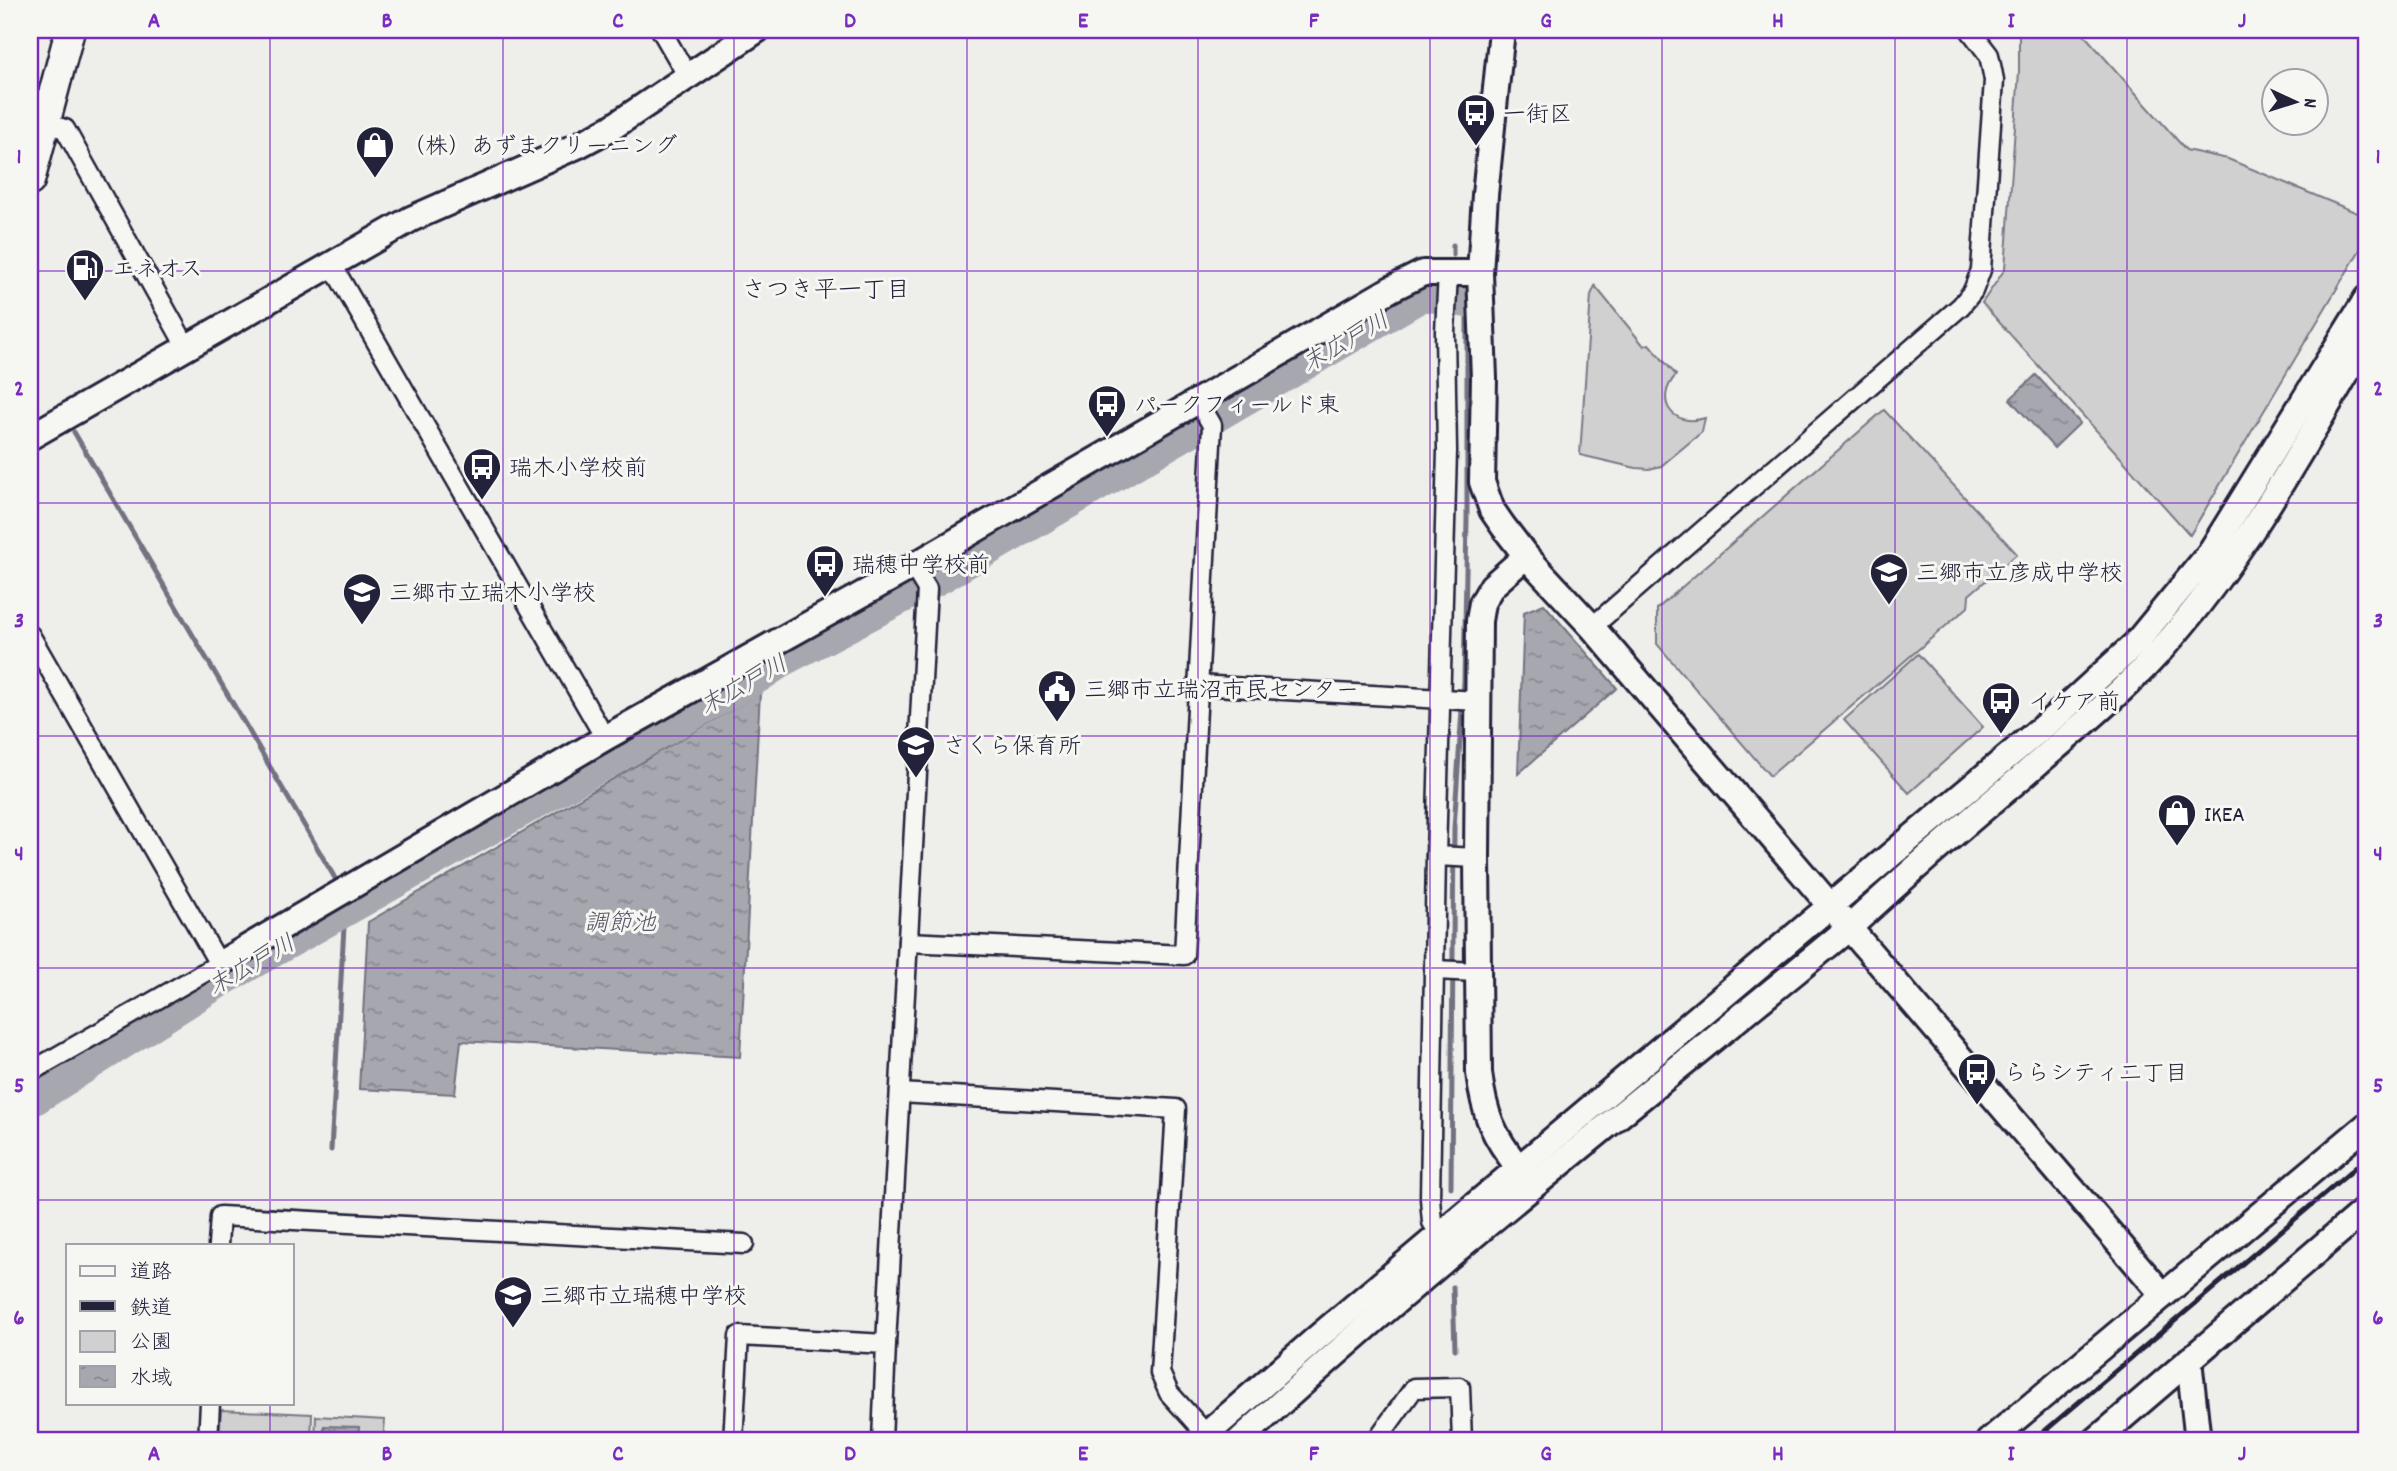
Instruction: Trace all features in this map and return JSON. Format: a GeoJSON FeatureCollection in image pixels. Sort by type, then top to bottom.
{"type":"FeatureCollection","features":[{"type":"Feature","properties":{"kind":"main road"},"geometry":{"type":"LineString","coordinates":[[30,181],[70,30]]}},
{"type":"Feature","properties":{"kind":"street"},"geometry":{"type":"LineString","coordinates":[[661,30],[687,75]]}},
{"type":"Feature","properties":{"kind":"street"},"geometry":{"type":"LineString","coordinates":[[30,437],[432,208],[529,169],[611,128],[757,30]]}},
{"type":"Feature","properties":{"kind":"street"},"geometry":{"type":"LineString","coordinates":[[1502,30],[1480,273],[1485,377],[1482,482],[1492,510],[1526,555],[1592,627],[2164,1295]]}},
{"type":"Feature","properties":{"kind":"street"},"geometry":{"type":"LineString","coordinates":[[1592,627],[1968,299],[1981,271],[1994,80],[1989,55],[1970,30]]}},
{"type":"Feature","properties":{"kind":"street"},"geometry":{"type":"LineString","coordinates":[[45,123],[65,129],[187,348]]}},
{"type":"Feature","properties":{"kind":"street"},"geometry":{"type":"LineString","coordinates":[[332,265],[606,738]]}},
{"type":"Feature","properties":{"kind":"street"},"geometry":{"type":"LineString","coordinates":[[1440,1234],[1432,1222],[1430,1198],[1439,699],[1447,451],[1448,272]]}},
{"type":"Feature","properties":{"kind":"street"},"geometry":{"type":"LineString","coordinates":[[30,1072],[606,738],[920,578],[1391,289],[1423,273],[1480,273]]}},
{"type":"Feature","properties":{"kind":"street"},"geometry":{"type":"LineString","coordinates":[[900,1093],[1176,1109],[1160,1373],[1169,1393],[1202,1438],[2100,678],[2135,644],[2209,554],[2367,298]]}},
{"type":"Feature","properties":{"kind":"street"},"geometry":{"type":"LineString","coordinates":[[1239,1441],[1328,1359],[1412,1288],[1849,928],[2146,666],[2225,572],[2258,523],[2367,338]]}},
{"type":"Feature","properties":{"kind":"street"},"geometry":{"type":"LineString","coordinates":[[908,942],[1184,955],[1212,425],[1201,405]]}},
{"type":"Feature","properties":{"kind":"street"},"geometry":{"type":"LineString","coordinates":[[1519,1168],[1494,1132],[1482,1103],[1470,972],[1470,858],[1473,700],[1482,603],[1492,586],[1526,555]]}},
{"type":"Feature","properties":{"kind":"street"},"geometry":{"type":"LineString","coordinates":[[882,1441],[908,942],[920,578]]}},
{"type":"Feature","properties":{"kind":"street"},"geometry":{"type":"LineString","coordinates":[[30,635],[219,964]]}},
{"type":"Feature","properties":{"kind":"street"},"geometry":{"type":"LineString","coordinates":[[1197,685],[1473,700]]}},
{"type":"Feature","properties":{"kind":"street"},"geometry":{"type":"LineString","coordinates":[[1436,856],[1470,858]]}},
{"type":"Feature","properties":{"kind":"street"},"geometry":{"type":"LineString","coordinates":[[1435,970],[1470,972]]}},
{"type":"Feature","properties":{"kind":"street"},"geometry":{"type":"LineString","coordinates":[[1989,1441],[2367,1125]]}},
{"type":"Feature","properties":{"kind":"street"},"geometry":{"type":"LineString","coordinates":[[2095,1441],[2367,1208]]}},
{"type":"Feature","properties":{"kind":"street"},"geometry":{"type":"LineString","coordinates":[[218,1244],[220,1216],[744,1244]]}},
{"type":"Feature","properties":{"kind":"street"},"geometry":{"type":"LineString","coordinates":[[733,1441],[739,1336],[886,1344]]}},
{"type":"Feature","properties":{"kind":"street"},"geometry":{"type":"LineString","coordinates":[[2189,1360],[2198,1441]]}},
{"type":"Feature","properties":{"kind":"street"},"geometry":{"type":"LineString","coordinates":[[1376,1441],[1414,1388],[1460,1387],[1462,1441]]}},
{"type":"Feature","properties":{"kind":"street"},"geometry":{"type":"LineString","coordinates":[[208,1441],[210,1404]]}},
{"type":"Feature","properties":{"kind":"green space"},"geometry":{"type":"Polygon","coordinates":[[[2019,30],[2080,30],[2186,150],[2228,159],[2367,217],[2367,238],[2190,535],[1982,303],[2005,269],[2019,71],[2019,30]]]}},
{"type":"Feature","properties":{"kind":"green space"},"geometry":{"type":"Polygon","coordinates":[[[1595,286],[1644,346],[1649,344],[1676,375],[1666,394],[1670,410],[1684,419],[1705,418],[1702,432],[1661,466],[1636,468],[1580,455],[1591,295],[1595,286]]]}},
{"type":"Feature","properties":{"kind":"green space"},"geometry":{"type":"Polygon","coordinates":[[[1884,410],[2017,554],[1969,595],[1968,607],[1770,776],[1657,644],[1657,609],[1884,410]]]}},
{"type":"Feature","properties":{"kind":"green space"},"geometry":{"type":"Polygon","coordinates":[[[1918,654],[1983,727],[1909,793],[1844,720],[1918,654]]]}},
{"type":"Feature","properties":{"kind":"green space"},"geometry":{"type":"Polygon","coordinates":[[[221,1410],[312,1414],[311,1441],[219,1441],[221,1410]]]}},
{"type":"Feature","properties":{"kind":"green space"},"geometry":{"type":"Polygon","coordinates":[[[316,1416],[385,1420],[383,1441],[315,1441],[316,1416]]]}},
{"type":"Feature","properties":{"kind":"water"},"geometry":{"type":"Polygon","coordinates":[[[2036,375],[2080,423],[2054,448],[2010,399],[2036,375]]]}},
{"type":"Feature","properties":{"kind":"water"},"geometry":{"type":"Polygon","coordinates":[[[1544,604],[1617,688],[1518,774],[1524,612],[1544,604]]]}},
{"type":"Feature","properties":{"kind":"water","name":"調節池"},"geometry":{"type":"Polygon","coordinates":[[[760,693],[740,1057],[461,1041],[455,1094],[359,1089],[368,922],[760,693]]]}},
{"type":"Feature","properties":{"kind":"water"},"geometry":{"type":"Polygon","coordinates":[[[324,1426],[359,1427],[358,1441],[324,1441],[324,1426]]]}},
{"type":"Feature","properties":{"kind":"waterway"},"geometry":{"type":"LineString","coordinates":[[1453,245],[1453,255]]}},
{"type":"Feature","properties":{"kind":"waterway","name":"末広戸川"},"geometry":{"type":"LineString","coordinates":[[30,1102],[219,982],[760,676],[787,658],[945,575],[1423,295],[1467,302]]}},
{"type":"Feature","properties":{"kind":"waterway"},"geometry":{"type":"LineString","coordinates":[[1451,1187],[1454,828],[1464,681],[1467,518],[1467,302]]}},
{"type":"Feature","properties":{"kind":"waterway"},"geometry":{"type":"LineString","coordinates":[[74,432],[339,885]]}},
{"type":"Feature","properties":{"kind":"waterway"},"geometry":{"type":"LineString","coordinates":[[331,1150],[345,910]]}},
{"type":"Feature","properties":{"kind":"waterway"},"geometry":{"type":"LineString","coordinates":[[1453,1287],[1455,1349]]}},
{"type":"Feature","properties":{"kind":"railway"},"geometry":{"type":"LineString","coordinates":[[2033,1441],[2367,1158]]}},
{"type":"Feature","properties":{"kind":"place","name":"一街区"},"geometry":{"type":"Point","coordinates":[1476,147]}},
{"type":"Feature","properties":{"kind":"place","name":"（株）あずまクリーニング"},"geometry":{"type":"Point","coordinates":[375,179]}},
{"type":"Feature","properties":{"kind":"place","name":"エネオス"},"geometry":{"type":"Point","coordinates":[85,302]}},
{"type":"Feature","properties":{"kind":"place","name":"パークフィールド東"},"geometry":{"type":"Point","coordinates":[1107,438]}},
{"type":"Feature","properties":{"kind":"place","name":"瑞木小学校前"},"geometry":{"type":"Point","coordinates":[482,501]}},
{"type":"Feature","properties":{"kind":"place","name":"瑞穂中学校前"},"geometry":{"type":"Point","coordinates":[825,598]}},
{"type":"Feature","properties":{"kind":"place","name":"三郷市立彦成中学校"},"geometry":{"type":"Point","coordinates":[1889,606]}},
{"type":"Feature","properties":{"kind":"place","name":"三郷市立瑞木小学校"},"geometry":{"type":"Point","coordinates":[362,626]}},
{"type":"Feature","properties":{"kind":"place","name":"三郷市立瑞沼市民センター"},"geometry":{"type":"Point","coordinates":[1057,723]}},
{"type":"Feature","properties":{"kind":"place","name":"イケア前"},"geometry":{"type":"Point","coordinates":[2001,735]}},
{"type":"Feature","properties":{"kind":"place","name":"さくら保育所"},"geometry":{"type":"Point","coordinates":[916,779]}},
{"type":"Feature","properties":{"kind":"place","name":"IKEA"},"geometry":{"type":"Point","coordinates":[2177,847]}},
{"type":"Feature","properties":{"kind":"place","name":"ららシティ二丁目"},"geometry":{"type":"Point","coordinates":[1977,1106]}},
{"type":"Feature","properties":{"kind":"place","name":"三郷市立瑞穂中学校"},"geometry":{"type":"Point","coordinates":[513,1329]}},
{"type":"Feature","properties":{"kind":"district","name":"さつき平一丁目"},"geometry":{"type":"Point","coordinates":[826,289]}}]}
